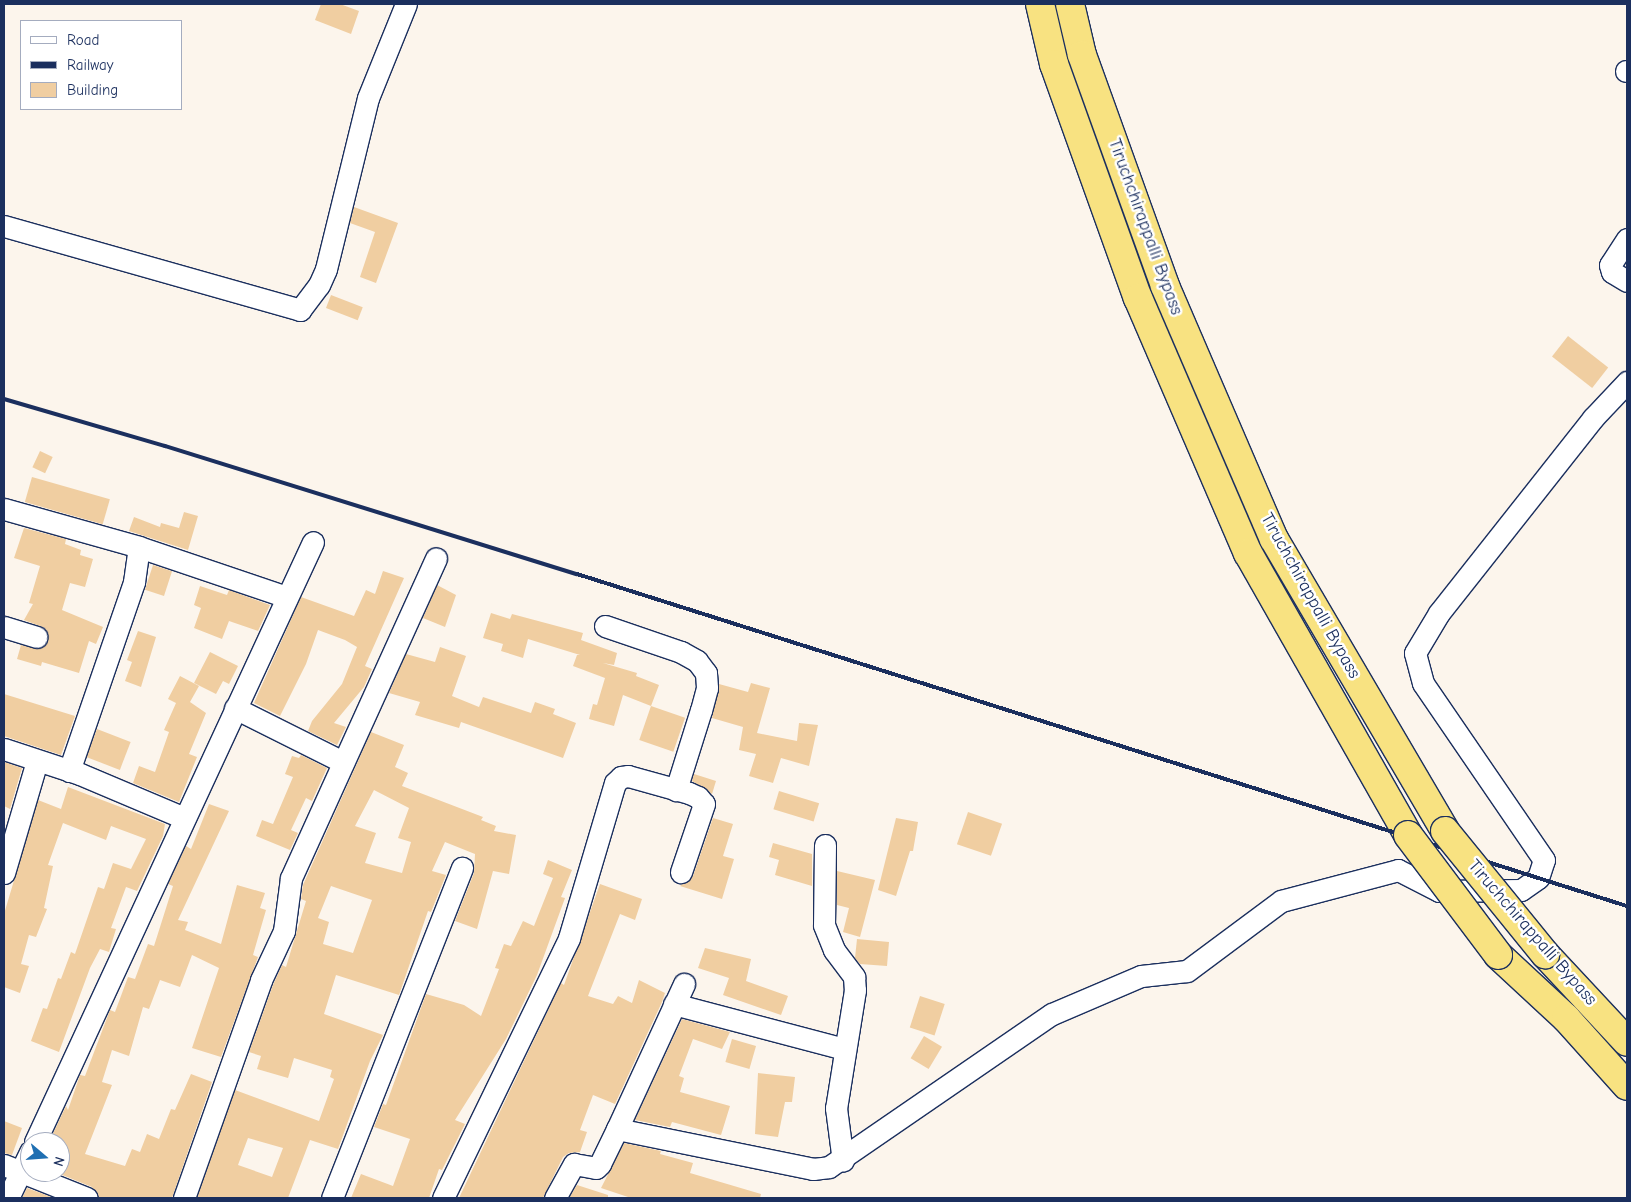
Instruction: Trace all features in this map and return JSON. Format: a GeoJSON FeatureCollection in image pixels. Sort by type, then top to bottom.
{"type":"FeatureCollection","features":[{"type":"Feature","properties":{"kind":"highway","name":"Tiruchchirappalli Bypass"},"geometry":{"type":"LineString","coordinates":[[1040,4],[1054,64],[1138,298],[1248,553],[1408,835],[1498,955],[1566,1018],[1627,1086]]}},
{"type":"Feature","properties":{"kind":"highway","name":"Tiruchchirappalli Bypass"},"geometry":{"type":"LineString","coordinates":[[1070,4],[1082,55],[1165,286],[1274,539],[1446,832],[1545,954],[1627,1042]]}},
{"type":"Feature","properties":{"kind":"street"},"geometry":{"type":"LineString","coordinates":[[4,226],[300,310],[319,285],[326,269],[368,98],[406,4]]}},
{"type":"Feature","properties":{"kind":"street"},"geometry":{"type":"LineString","coordinates":[[1627,240],[1610,265],[1612,272],[1627,282]]}},
{"type":"Feature","properties":{"kind":"street"},"geometry":{"type":"LineString","coordinates":[[617,1129],[813,1169],[829,1167],[843,1161],[1052,1014],[1141,976],[1187,971],[1282,901],[1398,870],[1439,891],[1521,890],[1538,878],[1544,860],[1423,683],[1415,653],[1445,606],[1593,418],[1627,382]]}},
{"type":"Feature","properties":{"kind":"street"},"geometry":{"type":"LineString","coordinates":[[4,509],[139,547],[287,597]]}},
{"type":"Feature","properties":{"kind":"street"},"geometry":{"type":"LineString","coordinates":[[40,1132],[313,542]]}},
{"type":"Feature","properties":{"kind":"street"},"geometry":{"type":"LineString","coordinates":[[69,771],[134,582],[139,547]]}},
{"type":"Feature","properties":{"kind":"street"},"geometry":{"type":"LineString","coordinates":[[184,1198],[260,980],[284,931],[291,878],[436,558]]}},
{"type":"Feature","properties":{"kind":"street"},"geometry":{"type":"LineString","coordinates":[[605,626],[681,652],[697,662],[706,673],[707,688],[702,710],[676,790]]}},
{"type":"Feature","properties":{"kind":"street"},"geometry":{"type":"LineString","coordinates":[[4,627],[36,636]]}},
{"type":"Feature","properties":{"kind":"street"},"geometry":{"type":"LineString","coordinates":[[235,708],[344,762]]}},
{"type":"Feature","properties":{"kind":"street"},"geometry":{"type":"LineString","coordinates":[[4,750],[69,771],[184,818]]}},
{"type":"Feature","properties":{"kind":"street"},"geometry":{"type":"LineString","coordinates":[[4,873],[37,761]]}},
{"type":"Feature","properties":{"kind":"street"},"geometry":{"type":"LineString","coordinates":[[443,1198],[569,938],[615,783],[621,777],[628,776],[698,797],[704,804],[681,872]]}},
{"type":"Feature","properties":{"kind":"street"},"geometry":{"type":"LineString","coordinates":[[825,845],[824,925],[834,950],[854,977],[855,990],[836,1108],[843,1161]]}},
{"type":"Feature","properties":{"kind":"street"},"geometry":{"type":"LineString","coordinates":[[332,1198],[462,868]]}},
{"type":"Feature","properties":{"kind":"street"},"geometry":{"type":"LineString","coordinates":[[556,1198],[574,1164],[596,1168],[600,1164],[684,984]]}},
{"type":"Feature","properties":{"kind":"street"},"geometry":{"type":"LineString","coordinates":[[674,1004],[844,1049]]}},
{"type":"Feature","properties":{"kind":"street"},"geometry":{"type":"LineString","coordinates":[[8,1198],[12,1168],[87,1198]]}},
{"type":"Feature","properties":{"kind":"building"},"geometry":{"type":"Polygon","coordinates":[[[321,4],[340,4],[359,11],[351,34],[315,20],[321,4]]]}},
{"type":"Feature","properties":{"kind":"building"},"geometry":{"type":"Polygon","coordinates":[[[354,207],[398,223],[376,283],[360,277],[375,232],[350,223],[354,207]]]}},
{"type":"Feature","properties":{"kind":"building"},"geometry":{"type":"Polygon","coordinates":[[[331,295],[363,307],[358,320],[326,308],[331,295]]]}},
{"type":"Feature","properties":{"kind":"building"},"geometry":{"type":"Polygon","coordinates":[[[1568,336],[1608,367],[1592,388],[1552,356],[1568,336]]]}},
{"type":"Feature","properties":{"kind":"building"},"geometry":{"type":"Polygon","coordinates":[[[40,451],[53,457],[45,473],[32,467],[40,451]]]}},
{"type":"Feature","properties":{"kind":"building"},"geometry":{"type":"Polygon","coordinates":[[[32,477],[110,499],[103,524],[25,502],[32,477]]]}},
{"type":"Feature","properties":{"kind":"building"},"geometry":{"type":"Polygon","coordinates":[[[184,512],[198,516],[188,550],[129,531],[134,517],[160,527],[161,523],[179,528],[184,512]]]}},
{"type":"Feature","properties":{"kind":"building"},"geometry":{"type":"Polygon","coordinates":[[[24,528],[66,539],[65,544],[81,550],[80,555],[93,559],[85,587],[70,583],[62,610],[103,627],[96,644],[89,641],[79,673],[42,662],[41,666],[17,659],[21,645],[38,649],[48,640],[45,628],[24,620],[33,604],[29,603],[40,566],[14,558],[24,528]]]}},
{"type":"Feature","properties":{"kind":"building"},"geometry":{"type":"Polygon","coordinates":[[[153,565],[172,571],[164,596],[145,590],[153,565]]]}},
{"type":"Feature","properties":{"kind":"building"},"geometry":{"type":"Polygon","coordinates":[[[383,571],[404,578],[365,666],[372,669],[364,687],[334,723],[346,727],[337,745],[308,731],[312,721],[342,684],[357,647],[345,640],[318,630],[306,664],[280,716],[254,703],[301,597],[354,616],[366,590],[375,594],[383,571]]]}},
{"type":"Feature","properties":{"kind":"building"},"geometry":{"type":"Polygon","coordinates":[[[437,585],[456,595],[445,627],[423,618],[437,585]]]}},
{"type":"Feature","properties":{"kind":"building"},"geometry":{"type":"Polygon","coordinates":[[[200,586],[227,595],[229,590],[270,605],[258,631],[229,621],[222,639],[194,628],[201,608],[194,605],[200,586]]]}},
{"type":"Feature","properties":{"kind":"building"},"geometry":{"type":"Polygon","coordinates":[[[491,613],[510,619],[512,614],[583,633],[581,640],[617,653],[614,665],[603,663],[637,673],[636,676],[659,685],[651,706],[623,695],[614,726],[589,719],[593,704],[597,705],[605,678],[573,666],[577,655],[580,655],[528,639],[523,658],[501,651],[503,644],[483,638],[491,613]]]}},
{"type":"Feature","properties":{"kind":"building"},"geometry":{"type":"Polygon","coordinates":[[[138,631],[156,637],[141,687],[125,681],[132,662],[127,660],[138,631]]]}},
{"type":"Feature","properties":{"kind":"building"},"geometry":{"type":"Polygon","coordinates":[[[440,647],[466,656],[452,696],[479,707],[483,697],[531,713],[535,702],[555,709],[553,714],[576,723],[563,758],[461,722],[459,728],[415,715],[420,702],[389,693],[406,654],[435,662],[440,647]]]}},
{"type":"Feature","properties":{"kind":"building"},"geometry":{"type":"Polygon","coordinates":[[[210,652],[238,666],[229,684],[223,681],[216,694],[194,683],[210,652]]]}},
{"type":"Feature","properties":{"kind":"building"},"geometry":{"type":"Polygon","coordinates":[[[180,676],[199,686],[190,702],[206,713],[189,754],[197,757],[179,802],[133,783],[139,766],[155,772],[169,732],[164,730],[176,703],[168,699],[180,676]]]}},
{"type":"Feature","properties":{"kind":"building"},"geometry":{"type":"Polygon","coordinates":[[[751,683],[770,688],[757,733],[797,741],[799,723],[818,725],[809,766],[781,758],[773,783],[749,776],[756,754],[739,750],[743,727],[712,718],[719,684],[748,692],[751,683]]]}},
{"type":"Feature","properties":{"kind":"building"},"geometry":{"type":"Polygon","coordinates":[[[4,694],[75,716],[61,755],[4,736],[4,694]]]}},
{"type":"Feature","properties":{"kind":"building"},"geometry":{"type":"Polygon","coordinates":[[[651,706],[685,718],[673,752],[639,740],[651,706]]]}},
{"type":"Feature","properties":{"kind":"building"},"geometry":{"type":"Polygon","coordinates":[[[97,729],[131,742],[120,770],[86,757],[97,729]]]}},
{"type":"Feature","properties":{"kind":"building"},"geometry":{"type":"Polygon","coordinates":[[[371,732],[404,745],[395,767],[408,773],[402,786],[483,817],[481,820],[496,826],[494,831],[516,835],[509,874],[493,871],[477,929],[455,921],[474,873],[475,854],[445,842],[432,871],[446,875],[431,912],[428,911],[399,995],[336,975],[324,1014],[383,1035],[370,1061],[338,1149],[310,1140],[288,1198],[197,1198],[235,1090],[319,1121],[334,1079],[330,1077],[332,1070],[294,1058],[288,1078],[257,1069],[261,1056],[249,1052],[273,985],[282,965],[286,967],[306,901],[301,899],[303,885],[371,732]],[[374,790],[355,826],[376,833],[365,863],[402,873],[411,842],[398,838],[409,808],[374,790]],[[331,886],[318,918],[329,922],[323,944],[353,953],[372,900],[331,886]],[[248,1138],[238,1165],[272,1177],[283,1148],[248,1138]]]}},
{"type":"Feature","properties":{"kind":"building"},"geometry":{"type":"Polygon","coordinates":[[[301,755],[327,768],[312,801],[306,798],[291,830],[298,833],[290,850],[256,836],[262,820],[273,824],[293,777],[285,774],[292,756],[299,758],[301,755]]]}},
{"type":"Feature","properties":{"kind":"building"},"geometry":{"type":"Polygon","coordinates":[[[4,762],[22,768],[10,809],[4,806],[4,762]]]}},
{"type":"Feature","properties":{"kind":"building"},"geometry":{"type":"Polygon","coordinates":[[[694,774],[716,781],[712,794],[692,781],[694,774]]]}},
{"type":"Feature","properties":{"kind":"building"},"geometry":{"type":"Polygon","coordinates":[[[68,787],[165,824],[163,836],[137,891],[126,887],[111,928],[116,929],[109,952],[100,949],[90,968],[59,1052],[31,1041],[43,1008],[47,1009],[58,978],[61,979],[71,952],[75,954],[98,887],[104,889],[113,863],[131,869],[146,839],[111,826],[106,840],[63,823],[48,865],[53,866],[44,908],[47,909],[36,937],[29,935],[21,964],[29,966],[20,993],[4,987],[4,914],[38,800],[61,809],[68,787]]]}},
{"type":"Feature","properties":{"kind":"building"},"geometry":{"type":"Polygon","coordinates":[[[779,791],[819,803],[814,821],[773,809],[779,791]]]}},
{"type":"Feature","properties":{"kind":"building"},"geometry":{"type":"Polygon","coordinates":[[[209,804],[229,811],[178,920],[188,922],[185,930],[221,944],[237,885],[265,893],[260,908],[266,910],[253,955],[258,957],[221,1057],[192,1048],[219,968],[192,955],[180,987],[160,980],[149,1009],[143,1007],[129,1056],[112,1050],[102,1082],[112,1085],[85,1154],[125,1166],[132,1149],[140,1152],[147,1134],[159,1139],[171,1109],[175,1110],[191,1074],[212,1082],[172,1198],[99,1198],[92,1187],[70,1178],[70,1132],[54,1132],[66,1106],[68,1110],[80,1075],[85,1076],[110,1010],[115,1012],[128,977],[135,979],[148,944],[154,946],[173,886],[168,884],[186,846],[191,849],[209,804]]]}},
{"type":"Feature","properties":{"kind":"building"},"geometry":{"type":"Polygon","coordinates":[[[968,812],[1002,824],[991,856],[957,844],[968,812]]]}},
{"type":"Feature","properties":{"kind":"building"},"geometry":{"type":"Polygon","coordinates":[[[713,818],[733,824],[723,856],[734,859],[722,899],[680,886],[693,876],[713,818]]]}},
{"type":"Feature","properties":{"kind":"building"},"geometry":{"type":"Polygon","coordinates":[[[896,818],[918,822],[913,851],[910,851],[896,896],[878,890],[896,818]]]}},
{"type":"Feature","properties":{"kind":"building"},"geometry":{"type":"Polygon","coordinates":[[[773,843],[812,854],[812,886],[775,875],[779,860],[769,857],[773,843]]]}},
{"type":"Feature","properties":{"kind":"building"},"geometry":{"type":"Polygon","coordinates":[[[548,860],[572,870],[561,897],[565,898],[537,975],[506,1039],[455,1120],[465,1124],[442,1170],[439,1169],[429,1198],[351,1198],[361,1174],[393,1186],[410,1139],[374,1127],[383,1104],[386,1105],[426,994],[464,1005],[481,1016],[499,969],[495,968],[504,944],[511,946],[523,921],[534,926],[553,878],[543,874],[548,860]]]}},
{"type":"Feature","properties":{"kind":"building"},"geometry":{"type":"Polygon","coordinates":[[[837,871],[875,880],[860,937],[843,932],[849,908],[837,905],[837,871]]]}},
{"type":"Feature","properties":{"kind":"building"},"geometry":{"type":"Polygon","coordinates":[[[600,884],[642,899],[635,920],[620,914],[588,996],[613,1004],[618,996],[632,1003],[639,980],[665,993],[662,1002],[615,1104],[593,1095],[580,1130],[587,1132],[580,1152],[569,1153],[563,1157],[543,1198],[459,1198],[561,983],[564,985],[600,884]]]}},
{"type":"Feature","properties":{"kind":"building"},"geometry":{"type":"Polygon","coordinates":[[[857,939],[889,942],[887,966],[860,964],[855,958],[857,939]]]}},
{"type":"Feature","properties":{"kind":"building"},"geometry":{"type":"Polygon","coordinates":[[[705,948],[751,959],[746,981],[788,996],[781,1015],[723,995],[729,978],[698,968],[705,948]]]}},
{"type":"Feature","properties":{"kind":"building"},"geometry":{"type":"Polygon","coordinates":[[[920,996],[945,1004],[935,1035],[910,1027],[920,996]]]}},
{"type":"Feature","properties":{"kind":"building"},"geometry":{"type":"Polygon","coordinates":[[[682,1019],[730,1032],[722,1049],[693,1039],[679,1076],[684,1078],[680,1092],[730,1106],[721,1135],[672,1122],[670,1127],[635,1120],[682,1019]]]}},
{"type":"Feature","properties":{"kind":"building"},"geometry":{"type":"Polygon","coordinates":[[[924,1036],[942,1047],[929,1069],[911,1058],[924,1036]]]}},
{"type":"Feature","properties":{"kind":"building"},"geometry":{"type":"Polygon","coordinates":[[[732,1039],[756,1046],[749,1069],[725,1062],[732,1039]]]}},
{"type":"Feature","properties":{"kind":"building"},"geometry":{"type":"Polygon","coordinates":[[[758,1073],[795,1077],[792,1102],[785,1102],[778,1137],[755,1134],[758,1073]]]}},
{"type":"Feature","properties":{"kind":"building"},"geometry":{"type":"Polygon","coordinates":[[[4,1121],[22,1128],[12,1155],[4,1153],[4,1121]]]}},
{"type":"Feature","properties":{"kind":"building"},"geometry":{"type":"Polygon","coordinates":[[[624,1143],[661,1151],[660,1154],[693,1163],[690,1173],[761,1194],[760,1198],[631,1198],[601,1188],[624,1143]]]}},
{"type":"Feature","properties":{"kind":"building"},"geometry":{"type":"Polygon","coordinates":[[[577,1185],[608,1195],[608,1198],[569,1198],[577,1185]]]}},
{"type":"Feature","properties":{"kind":"building"},"geometry":{"type":"Polygon","coordinates":[[[27,1188],[54,1198],[22,1198],[27,1188]]]}},
{"type":"Feature","properties":{"kind":"railway"},"geometry":{"type":"LineString","coordinates":[[4,399],[165,446],[577,574],[1627,906]]}}]}
